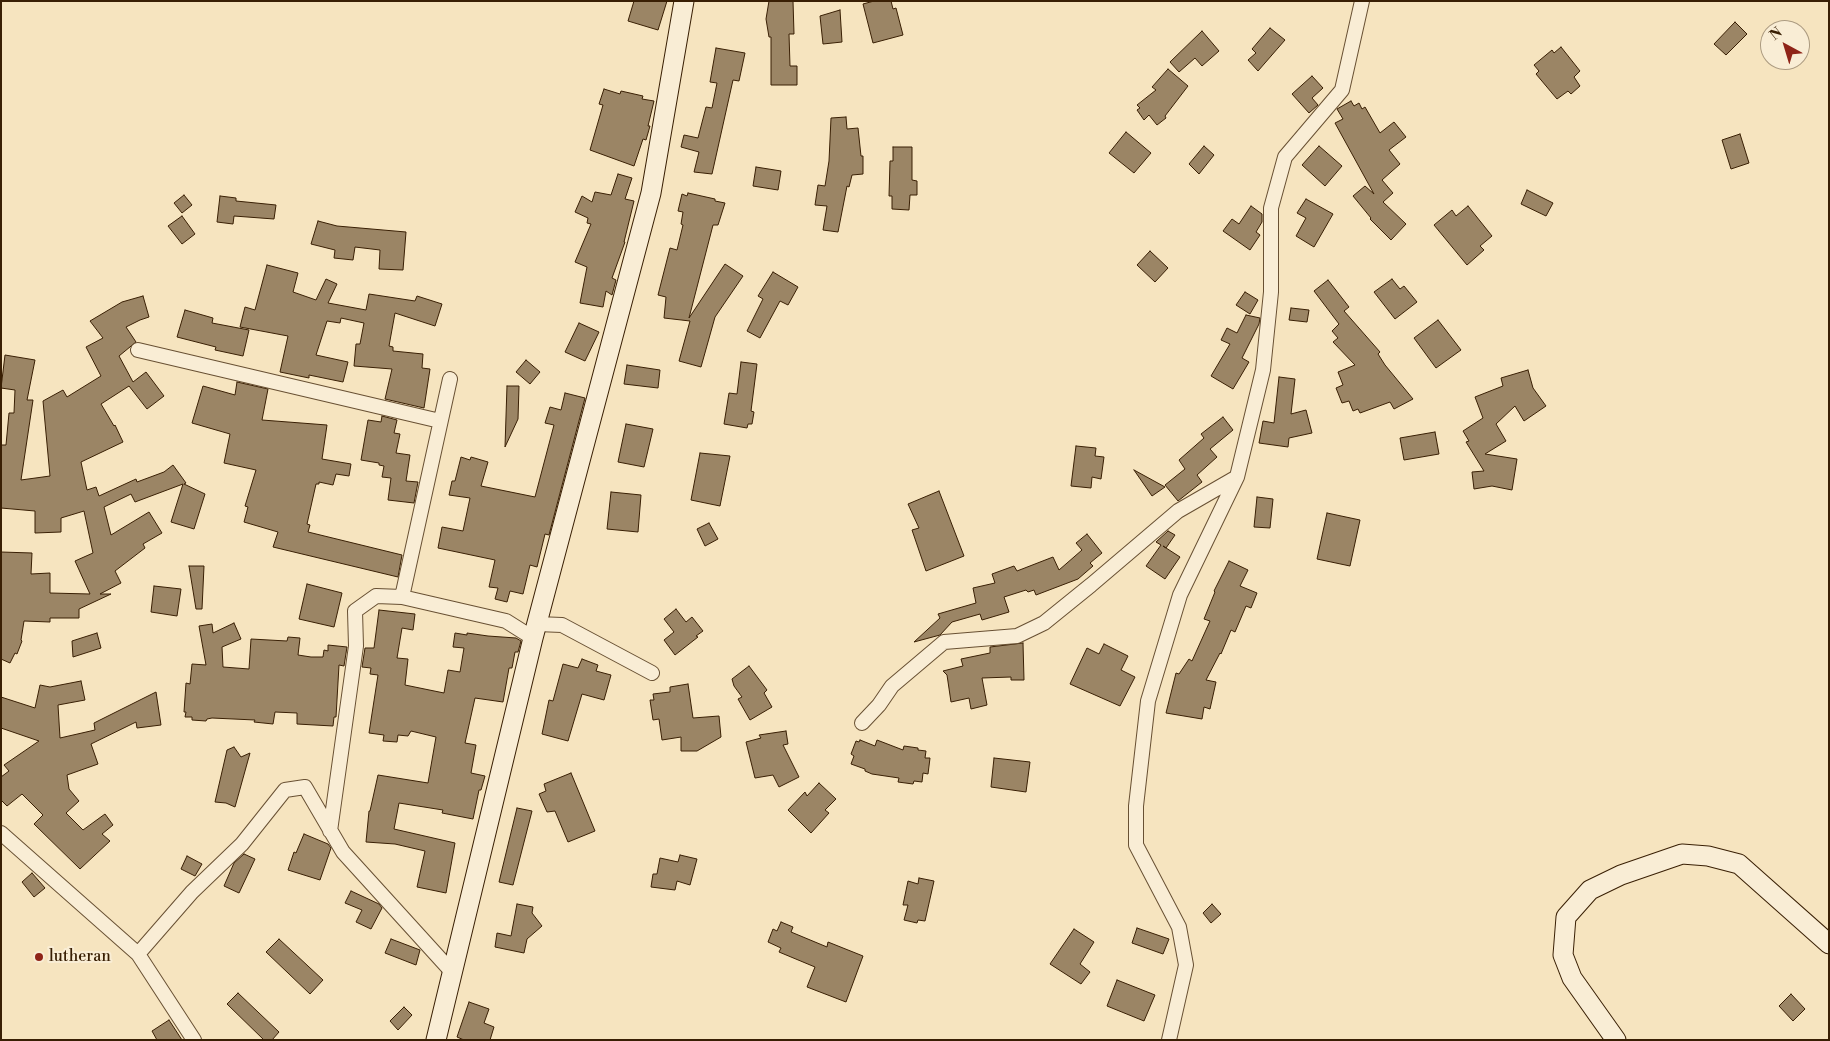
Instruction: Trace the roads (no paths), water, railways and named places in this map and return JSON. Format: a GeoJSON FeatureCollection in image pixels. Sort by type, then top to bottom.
{"type":"FeatureCollection","features":[{"type":"Feature","properties":{"kind":"street"},"geometry":{"type":"LineString","coordinates":[[436,1040],[454,973],[535,631],[651,192],[684,1]]}},
{"type":"Feature","properties":{"kind":"street"},"geometry":{"type":"LineString","coordinates":[[1169,1040],[1186,965],[1179,926],[1136,845],[1136,806],[1148,701],[1180,595],[1237,477],[1263,370],[1271,292],[1271,208],[1285,156],[1342,90],[1362,1]]}},
{"type":"Feature","properties":{"kind":"street"},"geometry":{"type":"LineString","coordinates":[[138,350],[440,421]]}},
{"type":"Feature","properties":{"kind":"street"},"geometry":{"type":"LineString","coordinates":[[402,597],[450,379]]}},
{"type":"Feature","properties":{"kind":"street"},"geometry":{"type":"LineString","coordinates":[[862,723],[879,705],[892,686],[944,642],[1017,636],[1044,623],[1178,511],[1237,477]]}},
{"type":"Feature","properties":{"kind":"street"},"geometry":{"type":"LineString","coordinates":[[330,831],[356,646],[355,611],[376,596],[402,597],[506,620],[535,631],[562,625],[652,673]]}},
{"type":"Feature","properties":{"kind":"street"},"geometry":{"type":"LineString","coordinates":[[138,954],[192,892],[242,844],[285,790],[305,787],[342,852],[454,973]]}},
{"type":"Feature","properties":{"kind":"street"},"geometry":{"type":"LineString","coordinates":[[1,833],[138,954],[194,1040]]}},
{"type":"Feature","properties":{"kind":"street"},"geometry":{"type":"LineString","coordinates":[[1616,1040],[1572,978],[1563,955],[1566,917],[1590,890],[1621,876],[1682,854],[1708,856],[1739,864],[1829,944]]}},
{"type":"Feature","properties":{"kind":"place","name":"lutheran"},"geometry":{"type":"Point","coordinates":[39,957]}}]}
